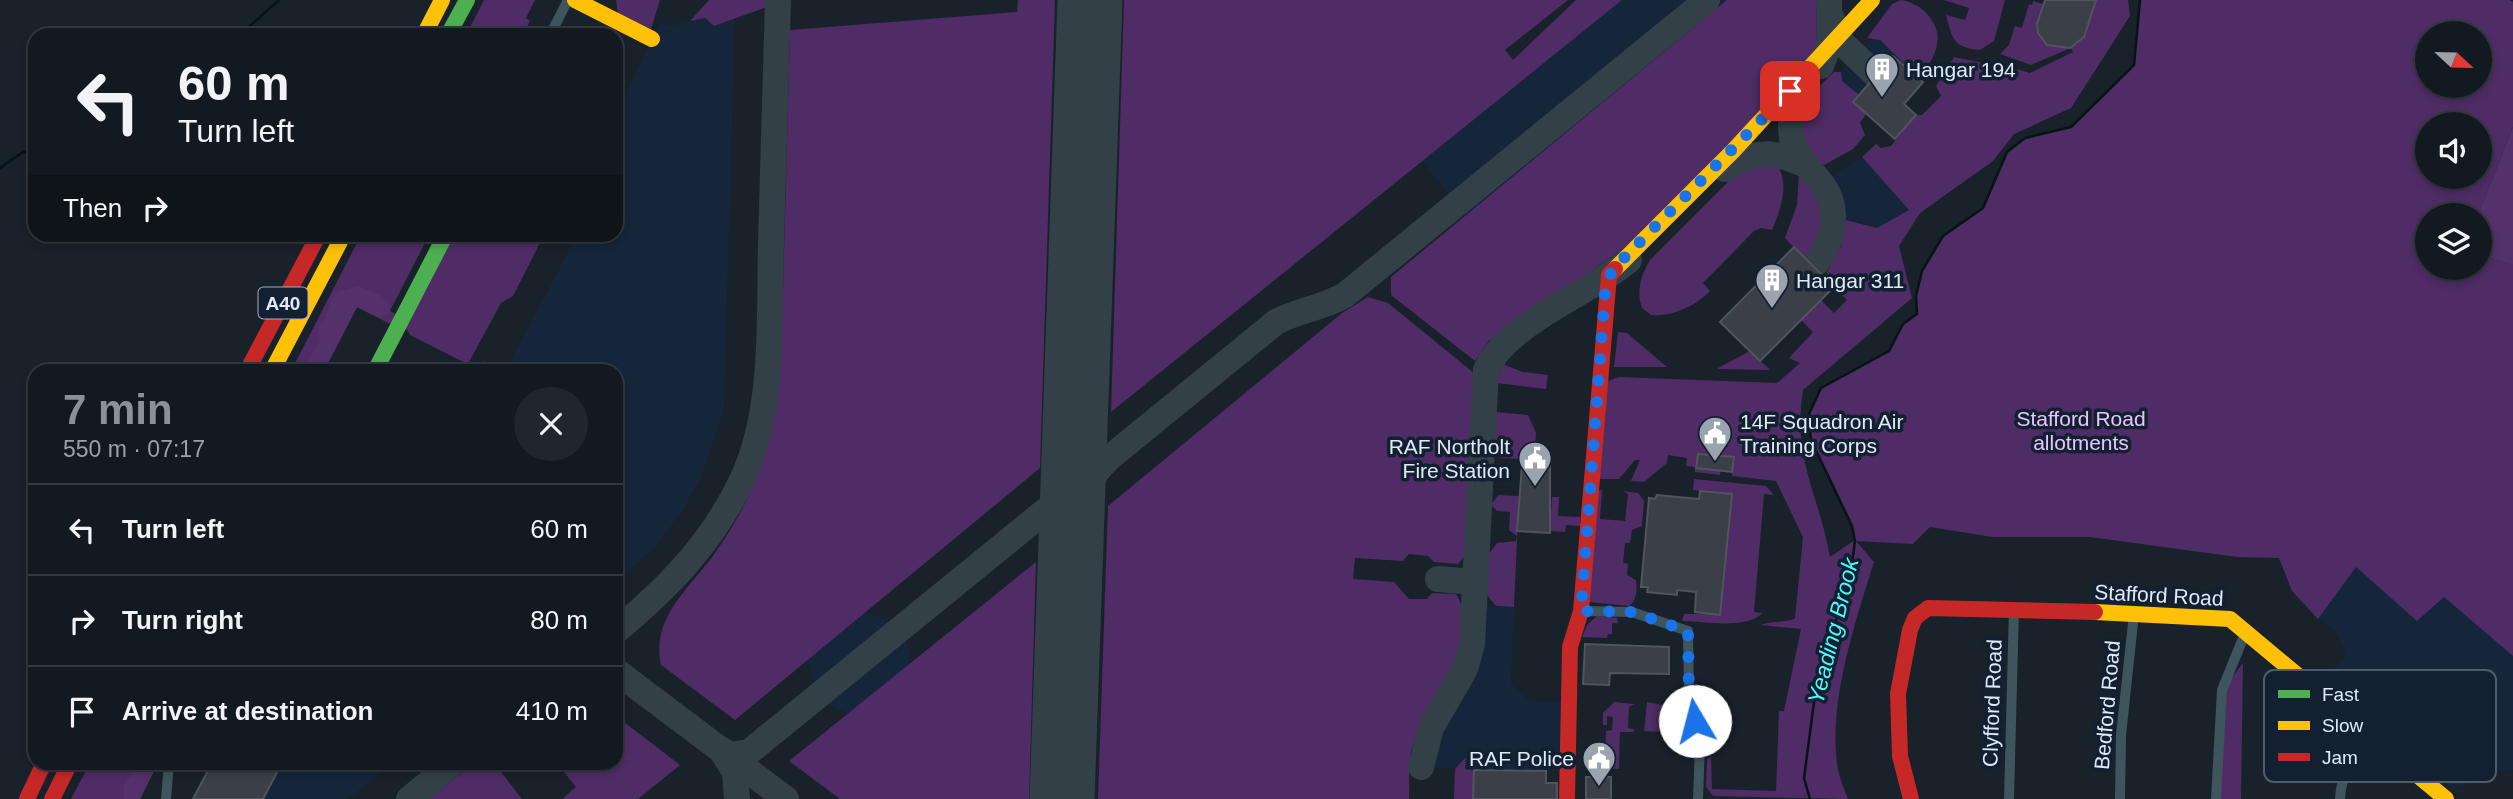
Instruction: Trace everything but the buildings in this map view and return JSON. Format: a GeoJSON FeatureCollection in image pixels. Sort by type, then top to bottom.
{"type":"FeatureCollection","features":[{"type":"Feature","properties":{"kind":"main road"},"geometry":{"type":"LineString","coordinates":[[428,28],[442,0]]}},
{"type":"Feature","properties":{"kind":"main road"},"geometry":{"type":"LineString","coordinates":[[452,28],[467,0]]}},
{"type":"Feature","properties":{"kind":"main road"},"geometry":{"type":"LineString","coordinates":[[575,0],[652,39]]}},
{"type":"Feature","properties":{"kind":"main road"},"geometry":{"type":"LineString","coordinates":[[1567,799],[1570,647],[1581,611],[1609,275],[1733,151],[1872,0]]}},
{"type":"Feature","properties":{"kind":"main road","name":"A40"},"geometry":{"type":"LineString","coordinates":[[251,364],[315,242]]}},
{"type":"Feature","properties":{"kind":"main road","name":"A40"},"geometry":{"type":"LineString","coordinates":[[276,364],[340,242]]}},
{"type":"Feature","properties":{"kind":"main road"},"geometry":{"type":"LineString","coordinates":[[379,364],[442,242]]}},
{"type":"Feature","properties":{"kind":"main road","name":"Stafford Road"},"geometry":{"type":"LineString","coordinates":[[1911,799],[1902,772],[1895,730],[1899,682],[1915,618],[1928,608],[2014,608],[2220,616],[2230,619],[2293,670]]}},
{"type":"Feature","properties":{"kind":"main road"},"geometry":{"type":"LineString","coordinates":[[27,799],[41,770]]}},
{"type":"Feature","properties":{"kind":"main road"},"geometry":{"type":"LineString","coordinates":[[52,799],[66,770]]}},
{"type":"Feature","properties":{"kind":"main road","name":"Stafford Road"},"geometry":{"type":"LineString","coordinates":[[2426,782],[2446,799]]}},
{"type":"Feature","properties":{"kind":"street"},"geometry":{"type":"LineString","coordinates":[[554,28],[568,0]]}},
{"type":"Feature","properties":{"kind":"street","name":"Clyfford Road"},"geometry":{"type":"LineString","coordinates":[[2009,799],[2014,608]]}},
{"type":"Feature","properties":{"kind":"street"},"geometry":{"type":"LineString","coordinates":[[1581,611],[1632,612],[1688,631],[1689,697],[1700,744],[1698,799]]}},
{"type":"Feature","properties":{"kind":"street","name":"Bedford Road"},"geometry":{"type":"LineString","coordinates":[[2120,799],[2121,735],[2134,614]]}},
{"type":"Feature","properties":{"kind":"street"},"geometry":{"type":"LineString","coordinates":[[2216,799],[2222,690],[2246,631]]}},
{"type":"Feature","properties":{"kind":"street"},"geometry":{"type":"LineString","coordinates":[[166,799],[168,770]]}},
{"type":"Feature","properties":{"kind":"shaded area"},"geometry":{"type":"Polygon","coordinates":[[[1622,0],[1730,0],[1466,216],[1422,161],[1622,0]]]}},
{"type":"Feature","properties":{"kind":"shaded area"},"geometry":{"type":"Polygon","coordinates":[[[705,18],[714,26],[735,19],[724,411],[701,478],[683,510],[656,546],[623,576],[623,364],[509,364],[573,242],[623,242],[623,100],[660,22],[669,26],[705,18]]]}},
{"type":"Feature","properties":{"kind":"shaded area"},"geometry":{"type":"Polygon","coordinates":[[[1870,40],[1880,40],[1896,54],[1859,95],[1842,81],[1841,72],[1870,40]]]}},
{"type":"Feature","properties":{"kind":"shaded area"},"geometry":{"type":"Polygon","coordinates":[[[2513,127],[2513,265],[2492,259],[2492,203],[2483,203],[2488,189],[2492,189],[2492,180],[2513,127]]]}},
{"type":"Feature","properties":{"kind":"shaded area"},"geometry":{"type":"Polygon","coordinates":[[[1862,157],[1909,210],[1877,228],[1834,216],[1832,203],[1820,183],[1862,157]]]}},
{"type":"Feature","properties":{"kind":"shaded area"},"geometry":{"type":"Polygon","coordinates":[[[358,286],[380,295],[391,305],[389,314],[379,318],[357,307],[328,364],[305,364],[317,346],[319,323],[325,319],[333,293],[358,286]]]}},
{"type":"Feature","properties":{"kind":"shaded area"},"geometry":{"type":"Polygon","coordinates":[[[2356,566],[2427,609],[2444,596],[2513,656],[2513,770],[2496,773],[2496,670],[2334,670],[2346,654],[2335,630],[2318,619],[2356,566]]]}},
{"type":"Feature","properties":{"kind":"shaded area"},"geometry":{"type":"Polygon","coordinates":[[[1463,605],[1514,607],[1511,683],[1530,701],[1563,701],[1561,771],[1410,767],[1412,748],[1423,721],[1454,665],[1462,637],[1463,605]]]}},
{"type":"Feature","properties":{"kind":"shaded area"},"geometry":{"type":"Polygon","coordinates":[[[865,612],[888,620],[901,633],[909,648],[910,664],[848,714],[825,702],[815,690],[807,661],[865,612]]]}},
{"type":"Feature","properties":{"kind":"shaded area"},"geometry":{"type":"Polygon","coordinates":[[[128,770],[154,771],[140,799],[124,799],[123,787],[132,774],[128,770]]]}},
{"type":"Feature","properties":{"kind":"shaded area"},"geometry":{"type":"Polygon","coordinates":[[[278,770],[384,770],[348,799],[263,799],[278,770]]]}},
{"type":"Feature","properties":{"kind":"shaded area"},"geometry":{"type":"Polygon","coordinates":[[[2446,782],[2472,782],[2454,789],[2446,782]]]}},
{"type":"Feature","properties":{"kind":"green space"},"geometry":{"type":"Polygon","coordinates":[[[484,0],[535,0],[526,18],[530,21],[526,28],[470,28],[484,0]]]}},
{"type":"Feature","properties":{"kind":"green space"},"geometry":{"type":"Polygon","coordinates":[[[616,0],[660,0],[651,29],[618,14],[616,0]]]}},
{"type":"Feature","properties":{"kind":"green space"},"geometry":{"type":"Polygon","coordinates":[[[709,0],[768,0],[767,7],[714,26],[705,18],[690,21],[709,0]]]}},
{"type":"Feature","properties":{"kind":"green space"},"geometry":{"type":"Polygon","coordinates":[[[1018,0],[1055,0],[1040,468],[735,720],[661,665],[659,647],[662,631],[676,601],[719,547],[746,502],[758,472],[772,418],[780,363],[790,30],[1017,12],[1018,0]]]}},
{"type":"Feature","properties":{"kind":"green space"},"geometry":{"type":"Polygon","coordinates":[[[1124,0],[1568,0],[1505,50],[1513,60],[1576,0],[1622,0],[1111,412],[1124,0]]]}},
{"type":"Feature","properties":{"kind":"green space"},"geometry":{"type":"Polygon","coordinates":[[[1727,0],[1816,0],[1817,44],[1812,60],[1633,242],[1489,341],[1475,361],[1391,295],[1391,277],[1727,0]]]}},
{"type":"Feature","properties":{"kind":"green space"},"geometry":{"type":"Polygon","coordinates":[[[1901,0],[1924,11],[1937,32],[1935,53],[1920,79],[1880,40],[1867,38],[1892,4],[1901,0]]]}},
{"type":"Feature","properties":{"kind":"green space"},"geometry":{"type":"Polygon","coordinates":[[[1944,0],[2005,0],[1994,41],[1980,50],[1959,44],[1950,30],[1946,15],[1965,20],[1969,8],[1944,0]]]}},
{"type":"Feature","properties":{"kind":"green space","name":"Stafford Road allotments"},"geometry":{"type":"Polygon","coordinates":[[[2045,0],[2128,0],[2130,16],[2071,108],[2014,134],[1993,161],[1920,213],[1899,246],[1912,298],[1803,390],[1801,436],[1804,457],[1830,557],[1855,540],[1852,526],[1811,440],[1808,416],[1821,388],[1889,351],[1903,324],[1917,314],[1916,296],[1922,271],[1943,236],[1983,208],[2007,152],[2025,138],[2071,127],[2134,65],[2140,0],[2510,0],[2513,2],[2513,127],[2492,180],[2492,112],[2415,112],[2415,189],[2488,189],[2483,203],[2415,203],[2415,280],[2492,280],[2492,259],[2513,265],[2513,656],[2444,597],[2417,621],[2356,567],[2318,619],[2292,591],[2279,558],[2237,557],[2090,537],[1992,537],[1930,527],[1913,544],[1856,541],[1874,562],[1845,661],[1837,713],[1838,768],[1848,799],[1713,796],[1706,787],[1707,759],[1711,756],[1712,789],[1776,791],[1779,711],[1784,711],[1801,629],[1760,625],[1795,618],[1803,537],[1776,481],[1732,476],[1733,457],[1698,454],[1697,468],[1721,470],[1720,475],[1695,472],[1695,467],[1686,466],[1687,458],[1668,455],[1667,463],[1644,482],[1631,481],[1640,460],[1635,460],[1619,479],[1597,479],[1605,382],[1619,377],[1777,383],[1800,363],[1789,358],[1813,332],[1801,320],[1821,300],[1834,313],[1847,300],[1824,278],[1841,246],[1846,220],[1877,228],[1909,210],[1862,157],[1876,144],[1881,148],[1891,146],[1916,115],[1922,115],[1941,96],[1936,86],[1954,57],[1983,63],[1990,61],[2030,73],[2073,52],[2071,48],[2031,65],[2000,54],[2009,45],[2015,26],[2022,28],[2029,4],[2032,5],[2033,1],[2043,4],[2045,0]]]}},
{"type":"Feature","properties":{"kind":"green space"},"geometry":{"type":"Polygon","coordinates":[[[1834,72],[1841,72],[1842,81],[1859,95],[1853,102],[1866,114],[1860,123],[1865,135],[1853,149],[1824,165],[1810,154],[1806,146],[1803,119],[1810,98],[1834,72]]]}},
{"type":"Feature","properties":{"kind":"green space"},"geometry":{"type":"Polygon","coordinates":[[[1763,165],[1779,168],[1782,175],[1783,191],[1772,230],[1761,228],[1754,231],[1703,283],[1710,291],[1691,306],[1659,315],[1651,315],[1642,308],[1640,283],[1650,260],[1734,176],[1763,165]]]}},
{"type":"Feature","properties":{"kind":"green space"},"geometry":{"type":"Polygon","coordinates":[[[1799,174],[1814,194],[1821,216],[1819,239],[1808,262],[1785,238],[1797,205],[1799,174]]]}},
{"type":"Feature","properties":{"kind":"green space"},"geometry":{"type":"Polygon","coordinates":[[[357,242],[425,242],[390,311],[399,316],[394,326],[357,307],[328,364],[295,364],[357,242]]]}},
{"type":"Feature","properties":{"kind":"green space"},"geometry":{"type":"Polygon","coordinates":[[[449,242],[540,242],[513,296],[501,303],[469,362],[473,364],[467,364],[410,335],[406,328],[449,242]]]}},
{"type":"Feature","properties":{"kind":"green space"},"geometry":{"type":"Polygon","coordinates":[[[1368,297],[1388,303],[1474,373],[1466,554],[1458,564],[1434,562],[1428,556],[1409,554],[1403,561],[1355,558],[1353,579],[1394,582],[1409,599],[1427,599],[1432,593],[1456,594],[1463,612],[1463,631],[1458,650],[1411,751],[1409,799],[1098,799],[1108,506],[1342,313],[1368,297]]]}},
{"type":"Feature","properties":{"kind":"green space"},"geometry":{"type":"Polygon","coordinates":[[[1618,332],[1627,333],[1667,367],[1614,367],[1618,332]]]}},
{"type":"Feature","properties":{"kind":"green space"},"geometry":{"type":"Polygon","coordinates":[[[1750,351],[1770,370],[1718,369],[1718,368],[1750,351]]]}},
{"type":"Feature","properties":{"kind":"green space"},"geometry":{"type":"Polygon","coordinates":[[[1502,364],[1523,372],[1548,375],[1546,389],[1496,383],[1502,364]]]}},
{"type":"Feature","properties":{"kind":"green space"},"geometry":{"type":"Polygon","coordinates":[[[1495,412],[1528,415],[1536,433],[1535,449],[1522,448],[1521,459],[1500,458],[1492,448],[1495,412]]]}},
{"type":"Feature","properties":{"kind":"green space"},"geometry":{"type":"Polygon","coordinates":[[[1694,479],[1766,486],[1774,495],[1764,494],[1754,612],[1763,613],[1755,618],[1736,623],[1682,621],[1684,614],[1720,614],[1732,494],[1693,490],[1694,479]]]}},
{"type":"Feature","properties":{"kind":"green space"},"geometry":{"type":"Polygon","coordinates":[[[1602,490],[1600,519],[1625,521],[1628,494],[1623,491],[1638,493],[1644,501],[1642,526],[1632,530],[1630,543],[1625,543],[1623,563],[1628,564],[1627,575],[1636,580],[1635,598],[1629,606],[1589,602],[1598,491],[1602,490]]]}},
{"type":"Feature","properties":{"kind":"green space"},"geometry":{"type":"Polygon","coordinates":[[[1498,495],[1519,496],[1514,607],[1496,606],[1487,595],[1488,555],[1497,543],[1516,541],[1517,536],[1509,530],[1510,512],[1497,511],[1491,505],[1498,495]]]}},
{"type":"Feature","properties":{"kind":"green space"},"geometry":{"type":"Polygon","coordinates":[[[1552,497],[1559,497],[1558,516],[1580,517],[1580,526],[1566,525],[1565,532],[1550,531],[1552,497]]]}},
{"type":"Feature","properties":{"kind":"green space"},"geometry":{"type":"Polygon","coordinates":[[[1036,562],[1029,799],[840,799],[789,761],[1036,562]]]}},
{"type":"Feature","properties":{"kind":"green space"},"geometry":{"type":"Polygon","coordinates":[[[1597,616],[1617,618],[1618,623],[1612,623],[1612,634],[1608,634],[1607,638],[1582,637],[1587,625],[1597,616]]]}},
{"type":"Feature","properties":{"kind":"green space"},"geometry":{"type":"Polygon","coordinates":[[[2243,663],[2241,799],[2220,799],[2227,684],[2243,663]]]}},
{"type":"Feature","properties":{"kind":"green space"},"geometry":{"type":"Polygon","coordinates":[[[1614,702],[1635,704],[1629,707],[1628,728],[1634,729],[1634,732],[1620,732],[1619,769],[1599,768],[1605,757],[1606,731],[1612,730],[1613,717],[1607,716],[1607,725],[1603,725],[1603,713],[1614,702]]]}},
{"type":"Feature","properties":{"kind":"green space"},"geometry":{"type":"Polygon","coordinates":[[[1647,702],[1662,705],[1662,732],[1644,731],[1647,702]]]}},
{"type":"Feature","properties":{"kind":"green space"},"geometry":{"type":"Polygon","coordinates":[[[623,721],[680,765],[638,799],[562,799],[576,787],[563,770],[623,770],[623,721]]]}},
{"type":"Feature","properties":{"kind":"green space"},"geometry":{"type":"Polygon","coordinates":[[[1466,757],[1465,769],[1474,770],[1473,799],[1454,799],[1455,769],[1466,757]]]}},
{"type":"Feature","properties":{"kind":"green space"},"geometry":{"type":"Polygon","coordinates":[[[86,770],[154,770],[140,799],[71,799],[86,770]]]}},
{"type":"Feature","properties":{"kind":"green space"},"geometry":{"type":"Polygon","coordinates":[[[465,770],[499,770],[522,799],[429,799],[465,770]]]}},
{"type":"Feature","properties":{"kind":"waterway","name":"Yeading Brook"},"geometry":{"type":"LineString","coordinates":[[248,28],[279,0]]}},
{"type":"Feature","properties":{"kind":"waterway","name":"Yeading Brook"},"geometry":{"type":"LineString","coordinates":[[1810,799],[1804,778],[1814,702],[1831,632],[1848,592],[1855,541],[1852,526],[1811,440],[1808,416],[1821,388],[1889,351],[1903,324],[1917,314],[1916,296],[1922,271],[1943,236],[1983,208],[2007,152],[2025,138],[2071,127],[2134,65],[2140,0]]}},
{"type":"Feature","properties":{"kind":"waterway","name":"Yeading Brook"},"geometry":{"type":"LineString","coordinates":[[0,168],[23,152],[28,153]]}},
{"type":"Feature","properties":{"kind":"taxiway"},"geometry":{"type":"LineString","coordinates":[[623,625],[672,580],[718,523],[743,478],[761,422],[770,332],[778,0]]}},
{"type":"Feature","properties":{"kind":"taxiway"},"geometry":{"type":"LineString","coordinates":[[1071,549],[1080,500],[1091,479],[1108,459],[1276,322],[1345,295],[1707,0]]}},
{"type":"Feature","properties":{"kind":"taxiway"},"geometry":{"type":"LineString","coordinates":[[1821,66],[1830,42],[1829,0]]}},
{"type":"Feature","properties":{"kind":"taxiway"},"geometry":{"type":"LineString","coordinates":[[1832,19],[1841,42],[1876,75]]}},
{"type":"Feature","properties":{"kind":"taxiway"},"geometry":{"type":"LineString","coordinates":[[1799,90],[1791,119],[1793,141],[1801,159],[1824,187],[1832,207],[1833,218],[1825,249],[1813,267]]}},
{"type":"Feature","properties":{"kind":"taxiway"},"geometry":{"type":"LineString","coordinates":[[1725,169],[1745,158],[1765,154],[1786,157],[1807,166]]}},
{"type":"Feature","properties":{"kind":"taxiway"},"geometry":{"type":"LineString","coordinates":[[1421,767],[1431,728],[1465,669],[1472,644],[1486,370],[1497,353],[1530,324],[1629,260]]}},
{"type":"Feature","properties":{"kind":"taxiway"},"geometry":{"type":"LineString","coordinates":[[1055,503],[1068,485],[1073,456]]}},
{"type":"Feature","properties":{"kind":"taxiway"},"geometry":{"type":"LineString","coordinates":[[720,749],[730,755],[749,752],[1045,511],[1052,510],[1065,515],[1071,532]]}},
{"type":"Feature","properties":{"kind":"taxiway"},"geometry":{"type":"LineString","coordinates":[[1438,579],[1475,582]]}},
{"type":"Feature","properties":{"kind":"taxiway"},"geometry":{"type":"LineString","coordinates":[[623,676],[786,799]]}},
{"type":"Feature","properties":{"kind":"taxiway"},"geometry":{"type":"LineString","coordinates":[[723,753],[735,772],[737,799]]}},
{"type":"Feature","properties":{"kind":"taxiway"},"geometry":{"type":"LineString","coordinates":[[409,799],[444,770]]}},
{"type":"Feature","properties":{"kind":"runway"},"geometry":{"type":"LineString","coordinates":[[1062,799],[1090,0]]}},
{"type":"Feature","properties":{"kind":"traffic: fast"},"geometry":{"type":"LineString","coordinates":[[452,28],[467,0]]}},
{"type":"Feature","properties":{"kind":"traffic: fast"},"geometry":{"type":"LineString","coordinates":[[379,364],[442,242]]}},
{"type":"Feature","properties":{"kind":"traffic: slow"},"geometry":{"type":"LineString","coordinates":[[428,28],[442,0]]}},
{"type":"Feature","properties":{"kind":"traffic: slow"},"geometry":{"type":"LineString","coordinates":[[575,0],[652,39]]}},
{"type":"Feature","properties":{"kind":"traffic: slow"},"geometry":{"type":"LineString","coordinates":[[1615,269],[1733,151],[1872,0]]}},
{"type":"Feature","properties":{"kind":"traffic: slow"},"geometry":{"type":"LineString","coordinates":[[276,364],[340,242]]}},
{"type":"Feature","properties":{"kind":"traffic: slow"},"geometry":{"type":"LineString","coordinates":[[2095,612],[2230,619],[2291,670]]}},
{"type":"Feature","properties":{"kind":"traffic: slow"},"geometry":{"type":"LineString","coordinates":[[2426,782],[2446,799]]}},
{"type":"Feature","properties":{"kind":"traffic: jam"},"geometry":{"type":"LineString","coordinates":[[251,364],[315,242]]}},
{"type":"Feature","properties":{"kind":"traffic: jam"},"geometry":{"type":"LineString","coordinates":[[1567,799],[1570,647],[1581,611],[1609,275],[1615,269]]}},
{"type":"Feature","properties":{"kind":"traffic: jam"},"geometry":{"type":"LineString","coordinates":[[1911,799],[1900,756],[1898,694],[1910,630],[1915,618],[1928,608],[2095,612]]}},
{"type":"Feature","properties":{"kind":"traffic: jam"},"geometry":{"type":"LineString","coordinates":[[27,799],[41,770]]}},
{"type":"Feature","properties":{"kind":"traffic: jam"},"geometry":{"type":"LineString","coordinates":[[52,799],[66,770]]}},
{"type":"Feature","properties":{"kind":"place","name":"Hangar 194"},"geometry":{"type":"Point","coordinates":[1882,99]}},
{"type":"Feature","properties":{"kind":"place","name":"Hangar 311"},"geometry":{"type":"Point","coordinates":[1772,310]}},
{"type":"Feature","properties":{"kind":"place","name":"14F Squadron Air Training Corps"},"geometry":{"type":"Point","coordinates":[1715,463]}},
{"type":"Feature","properties":{"kind":"place","name":"RAF Northolt Fire Station"},"geometry":{"type":"Point","coordinates":[1535,488]}},
{"type":"Feature","properties":{"kind":"place","name":"RAF Police"},"geometry":{"type":"Point","coordinates":[1599,788]}},
{"type":"Feature","properties":{"kind":"route"},"geometry":{"type":"LineString","coordinates":[[1695,721],[1689,697],[1688,631],[1632,612],[1581,611],[1605,293],[1609,275],[1614,268],[1685,200],[1790,91]]}}]}
